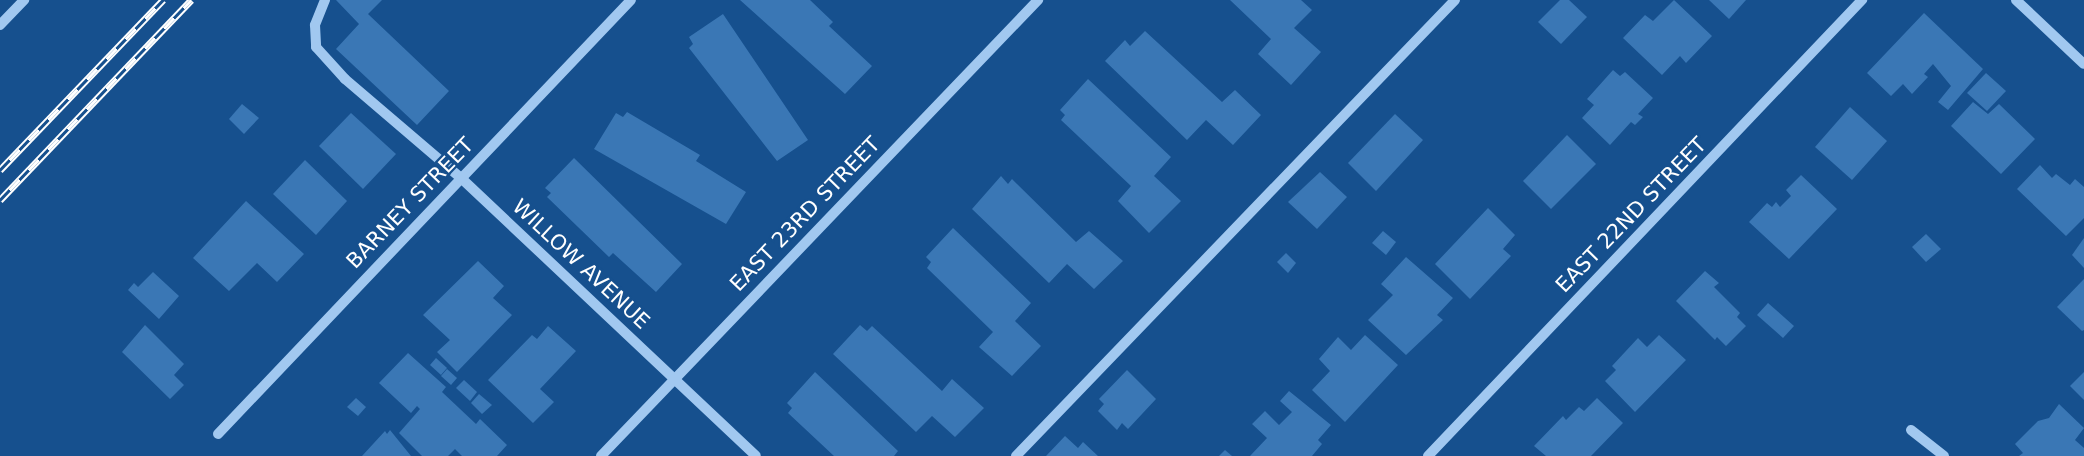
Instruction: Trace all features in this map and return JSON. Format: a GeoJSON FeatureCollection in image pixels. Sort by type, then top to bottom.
{"type":"FeatureCollection","features":[{"type":"Feature","properties":{"kind":"street"},"geometry":{"type":"LineString","coordinates":[[0,25],[24,0]]}},
{"type":"Feature","properties":{"kind":"street","name":"WILLOW AVENUE"},"geometry":{"type":"LineString","coordinates":[[325,0],[315,25],[316,47],[345,79],[461,178],[756,456]]}},
{"type":"Feature","properties":{"kind":"street","name":"BARNEY STREET"},"geometry":{"type":"LineString","coordinates":[[218,434],[631,0]]}},
{"type":"Feature","properties":{"kind":"street","name":"EAST 23RD STREET"},"geometry":{"type":"LineString","coordinates":[[601,456],[1038,0]]}},
{"type":"Feature","properties":{"kind":"street"},"geometry":{"type":"LineString","coordinates":[[1016,456],[1455,0]]}},
{"type":"Feature","properties":{"kind":"street","name":"EAST 22ND STREET"},"geometry":{"type":"LineString","coordinates":[[1428,456],[1862,0]]}},
{"type":"Feature","properties":{"kind":"street"},"geometry":{"type":"LineString","coordinates":[[2016,0],[2084,64]]}},
{"type":"Feature","properties":{"kind":"street"},"geometry":{"type":"LineString","coordinates":[[1911,430],[1944,456]]}},
{"type":"Feature","properties":{"kind":"building"},"geometry":{"type":"Polygon","coordinates":[[[336,0],[382,0],[368,14],[449,91],[417,125],[336,49],[359,24],[336,0]]]}},
{"type":"Feature","properties":{"kind":"building"},"geometry":{"type":"Polygon","coordinates":[[[740,0],[810,0],[833,22],[829,26],[872,66],[845,94],[740,0]]]}},
{"type":"Feature","properties":{"kind":"building"},"geometry":{"type":"Polygon","coordinates":[[[1230,0],[1301,0],[1312,10],[1294,28],[1321,52],[1291,85],[1258,54],[1271,39],[1230,0]]]}},
{"type":"Feature","properties":{"kind":"building"},"geometry":{"type":"Polygon","coordinates":[[[1560,0],[1569,0],[1587,17],[1561,44],[1538,22],[1560,0]]]}},
{"type":"Feature","properties":{"kind":"building"},"geometry":{"type":"Polygon","coordinates":[[[1674,0],[1712,36],[1686,63],[1680,56],[1662,75],[1623,38],[1645,15],[1653,21],[1674,0]]]}},
{"type":"Feature","properties":{"kind":"building"},"geometry":{"type":"Polygon","coordinates":[[[1709,0],[1746,0],[1729,19],[1709,0]]]}},
{"type":"Feature","properties":{"kind":"building"},"geometry":{"type":"Polygon","coordinates":[[[1924,13],[1983,69],[1948,110],[1938,102],[1951,86],[1933,64],[1924,74],[1928,77],[1912,94],[1903,84],[1891,96],[1867,73],[1924,13]]]}},
{"type":"Feature","properties":{"kind":"building"},"geometry":{"type":"Polygon","coordinates":[[[723,14],[808,140],[777,161],[689,48],[693,44],[689,37],[723,14]]]}},
{"type":"Feature","properties":{"kind":"building"},"geometry":{"type":"Polygon","coordinates":[[[1145,31],[1222,102],[1235,90],[1261,115],[1233,145],[1206,120],[1187,140],[1105,61],[1125,40],[1130,46],[1145,31]]]}},
{"type":"Feature","properties":{"kind":"building"},"geometry":{"type":"Polygon","coordinates":[[[1613,70],[1620,76],[1625,72],[1653,98],[1638,114],[1643,117],[1635,125],[1631,122],[1610,145],[1582,118],[1594,105],[1587,99],[1613,70]]]}},
{"type":"Feature","properties":{"kind":"building"},"geometry":{"type":"Polygon","coordinates":[[[1986,73],[2006,91],[1987,111],[1967,93],[1986,73]]]}},
{"type":"Feature","properties":{"kind":"building"},"geometry":{"type":"Polygon","coordinates":[[[1088,79],[1171,157],[1154,176],[1181,201],[1149,233],[1118,201],[1131,186],[1061,120],[1065,115],[1060,110],[1088,79]]]}},
{"type":"Feature","properties":{"kind":"building"},"geometry":{"type":"Polygon","coordinates":[[[1973,102],[1988,114],[1999,104],[2035,139],[2001,174],[1951,126],[1973,102]]]}},
{"type":"Feature","properties":{"kind":"building"},"geometry":{"type":"Polygon","coordinates":[[[242,104],[259,118],[244,134],[229,119],[242,104]]]}},
{"type":"Feature","properties":{"kind":"building"},"geometry":{"type":"Polygon","coordinates":[[[1850,107],[1887,141],[1852,180],[1815,147],[1850,107]]]}},
{"type":"Feature","properties":{"kind":"building"},"geometry":{"type":"Polygon","coordinates":[[[627,112],[700,155],[696,161],[746,192],[726,224],[594,149],[616,113],[623,117],[627,112]]]}},
{"type":"Feature","properties":{"kind":"building"},"geometry":{"type":"Polygon","coordinates":[[[351,113],[396,154],[363,189],[319,146],[351,113]]]}},
{"type":"Feature","properties":{"kind":"building"},"geometry":{"type":"Polygon","coordinates":[[[1395,114],[1423,140],[1376,191],[1348,163],[1395,114]]]}},
{"type":"Feature","properties":{"kind":"building"},"geometry":{"type":"Polygon","coordinates":[[[1567,135],[1596,164],[1551,209],[1523,181],[1567,135]]]}},
{"type":"Feature","properties":{"kind":"building"},"geometry":{"type":"Polygon","coordinates":[[[574,158],[682,264],[656,292],[613,253],[609,257],[547,197],[551,193],[545,188],[574,158]]]}},
{"type":"Feature","properties":{"kind":"building"},"geometry":{"type":"Polygon","coordinates":[[[305,160],[347,201],[316,235],[273,194],[305,160]]]}},
{"type":"Feature","properties":{"kind":"building"},"geometry":{"type":"Polygon","coordinates":[[[2040,165],[2052,178],[2056,174],[2070,185],[2075,179],[2084,187],[2084,218],[2066,236],[2017,189],[2040,165]]]}},
{"type":"Feature","properties":{"kind":"building"},"geometry":{"type":"Polygon","coordinates":[[[1320,172],[1347,197],[1317,229],[1288,202],[1320,172]]]}},
{"type":"Feature","properties":{"kind":"building"},"geometry":{"type":"Polygon","coordinates":[[[1801,175],[1837,209],[1789,259],[1749,222],[1767,203],[1772,207],[1776,202],[1780,207],[1791,196],[1786,190],[1801,175]]]}},
{"type":"Feature","properties":{"kind":"building"},"geometry":{"type":"Polygon","coordinates":[[[1001,176],[1008,184],[1012,179],[1076,242],[1089,231],[1123,261],[1094,289],[1067,264],[1049,283],[972,209],[1001,176]]]}},
{"type":"Feature","properties":{"kind":"building"},"geometry":{"type":"Polygon","coordinates":[[[246,201],[304,254],[277,282],[257,263],[229,291],[193,258],[246,201]]]}},
{"type":"Feature","properties":{"kind":"building"},"geometry":{"type":"Polygon","coordinates":[[[1488,208],[1515,235],[1503,249],[1511,256],[1470,299],[1435,264],[1488,208]]]}},
{"type":"Feature","properties":{"kind":"building"},"geometry":{"type":"Polygon","coordinates":[[[953,228],[1031,303],[1015,321],[1041,346],[1012,376],[979,347],[993,332],[927,268],[931,262],[926,257],[953,228]]]}},
{"type":"Feature","properties":{"kind":"building"},"geometry":{"type":"Polygon","coordinates":[[[1383,231],[1396,242],[1386,255],[1372,243],[1383,231]]]}},
{"type":"Feature","properties":{"kind":"building"},"geometry":{"type":"Polygon","coordinates":[[[1926,234],[1941,249],[1926,262],[1912,247],[1926,234]]]}},
{"type":"Feature","properties":{"kind":"building"},"geometry":{"type":"Polygon","coordinates":[[[2084,238],[2084,268],[2072,255],[2084,238]]]}},
{"type":"Feature","properties":{"kind":"building"},"geometry":{"type":"Polygon","coordinates":[[[1286,253],[1296,263],[1288,273],[1277,262],[1286,253]]]}},
{"type":"Feature","properties":{"kind":"building"},"geometry":{"type":"Polygon","coordinates":[[[1406,257],[1453,298],[1437,315],[1443,320],[1406,355],[1368,320],[1393,295],[1381,284],[1406,257]]]}},
{"type":"Feature","properties":{"kind":"building"},"geometry":{"type":"Polygon","coordinates":[[[478,261],[504,286],[493,298],[512,315],[457,372],[437,352],[450,340],[423,315],[478,261]]]}},
{"type":"Feature","properties":{"kind":"building"},"geometry":{"type":"Polygon","coordinates":[[[1705,271],[1719,283],[1714,287],[1740,313],[1737,317],[1746,326],[1726,346],[1717,337],[1715,340],[1676,301],[1705,271]]]}},
{"type":"Feature","properties":{"kind":"building"},"geometry":{"type":"Polygon","coordinates":[[[153,272],[179,296],[159,319],[128,290],[134,283],[138,287],[153,272]]]}},
{"type":"Feature","properties":{"kind":"building"},"geometry":{"type":"Polygon","coordinates":[[[2084,279],[2084,330],[2082,331],[2057,307],[2084,279]]]}},
{"type":"Feature","properties":{"kind":"building"},"geometry":{"type":"Polygon","coordinates":[[[1768,303],[1794,326],[1783,338],[1757,315],[1768,303]]]}},
{"type":"Feature","properties":{"kind":"building"},"geometry":{"type":"Polygon","coordinates":[[[145,325],[184,364],[174,375],[184,385],[170,399],[122,352],[145,325]]]}},
{"type":"Feature","properties":{"kind":"building"},"geometry":{"type":"Polygon","coordinates":[[[860,325],[867,331],[872,326],[942,391],[952,379],[984,408],[955,437],[932,416],[916,432],[833,354],[860,325]]]}},
{"type":"Feature","properties":{"kind":"building"},"geometry":{"type":"Polygon","coordinates":[[[548,326],[576,351],[540,389],[554,402],[533,423],[488,380],[532,335],[537,339],[548,326]]]}},
{"type":"Feature","properties":{"kind":"building"},"geometry":{"type":"Polygon","coordinates":[[[1365,335],[1398,365],[1345,422],[1312,390],[1330,371],[1319,359],[1338,337],[1351,350],[1365,335]]]}},
{"type":"Feature","properties":{"kind":"building"},"geometry":{"type":"Polygon","coordinates":[[[1659,335],[1686,360],[1635,412],[1605,381],[1616,370],[1612,366],[1638,338],[1647,347],[1659,335]]]}},
{"type":"Feature","properties":{"kind":"building"},"geometry":{"type":"Polygon","coordinates":[[[408,353],[446,387],[442,392],[476,424],[480,419],[507,445],[497,456],[462,456],[455,449],[448,456],[422,456],[399,433],[420,409],[417,406],[411,413],[379,383],[408,353]]]}},
{"type":"Feature","properties":{"kind":"building"},"geometry":{"type":"Polygon","coordinates":[[[436,358],[447,368],[441,375],[430,365],[436,358]]]}},
{"type":"Feature","properties":{"kind":"building"},"geometry":{"type":"Polygon","coordinates":[[[447,369],[457,378],[451,385],[441,376],[447,369]]]}},
{"type":"Feature","properties":{"kind":"building"},"geometry":{"type":"Polygon","coordinates":[[[1127,370],[1156,399],[1128,429],[1122,423],[1117,430],[1098,411],[1104,404],[1099,399],[1127,370]]]}},
{"type":"Feature","properties":{"kind":"building"},"geometry":{"type":"Polygon","coordinates":[[[815,372],[898,451],[894,456],[834,456],[788,413],[792,408],[787,403],[815,372]]]}},
{"type":"Feature","properties":{"kind":"building"},"geometry":{"type":"Polygon","coordinates":[[[2084,372],[2084,400],[2070,386],[2084,372]]]}},
{"type":"Feature","properties":{"kind":"building"},"geometry":{"type":"Polygon","coordinates":[[[464,380],[477,392],[470,401],[456,388],[464,380]]]}},
{"type":"Feature","properties":{"kind":"building"},"geometry":{"type":"Polygon","coordinates":[[[1289,391],[1331,425],[1318,440],[1322,444],[1312,456],[1250,456],[1267,438],[1252,424],[1265,411],[1279,425],[1292,412],[1280,401],[1289,391]]]}},
{"type":"Feature","properties":{"kind":"building"},"geometry":{"type":"Polygon","coordinates":[[[479,394],[492,405],[482,414],[471,403],[479,394]]]}},
{"type":"Feature","properties":{"kind":"building"},"geometry":{"type":"Polygon","coordinates":[[[356,398],[366,407],[358,416],[347,407],[356,398]]]}},
{"type":"Feature","properties":{"kind":"building"},"geometry":{"type":"Polygon","coordinates":[[[1597,398],[1623,423],[1591,456],[1546,456],[1534,446],[1563,416],[1566,420],[1579,407],[1584,411],[1597,398]]]}},
{"type":"Feature","properties":{"kind":"building"},"geometry":{"type":"Polygon","coordinates":[[[2059,404],[2084,428],[2075,440],[2084,448],[2084,456],[2019,456],[2023,453],[2015,444],[2038,421],[2049,418],[2059,404]]]}},
{"type":"Feature","properties":{"kind":"building"},"geometry":{"type":"Polygon","coordinates":[[[390,430],[411,456],[362,456],[385,431],[387,434],[390,430]]]}},
{"type":"Feature","properties":{"kind":"building"},"geometry":{"type":"Polygon","coordinates":[[[1065,436],[1078,448],[1083,442],[1098,456],[1046,456],[1065,436]]]}},
{"type":"Feature","properties":{"kind":"building"},"geometry":{"type":"Polygon","coordinates":[[[1225,450],[1232,456],[1219,456],[1225,450]]]}},
{"type":"Feature","properties":{"kind":"railway"},"geometry":{"type":"LineString","coordinates":[[0,170],[163,0]]}},
{"type":"Feature","properties":{"kind":"railway"},"geometry":{"type":"LineString","coordinates":[[0,200],[191,0]]}}]}
